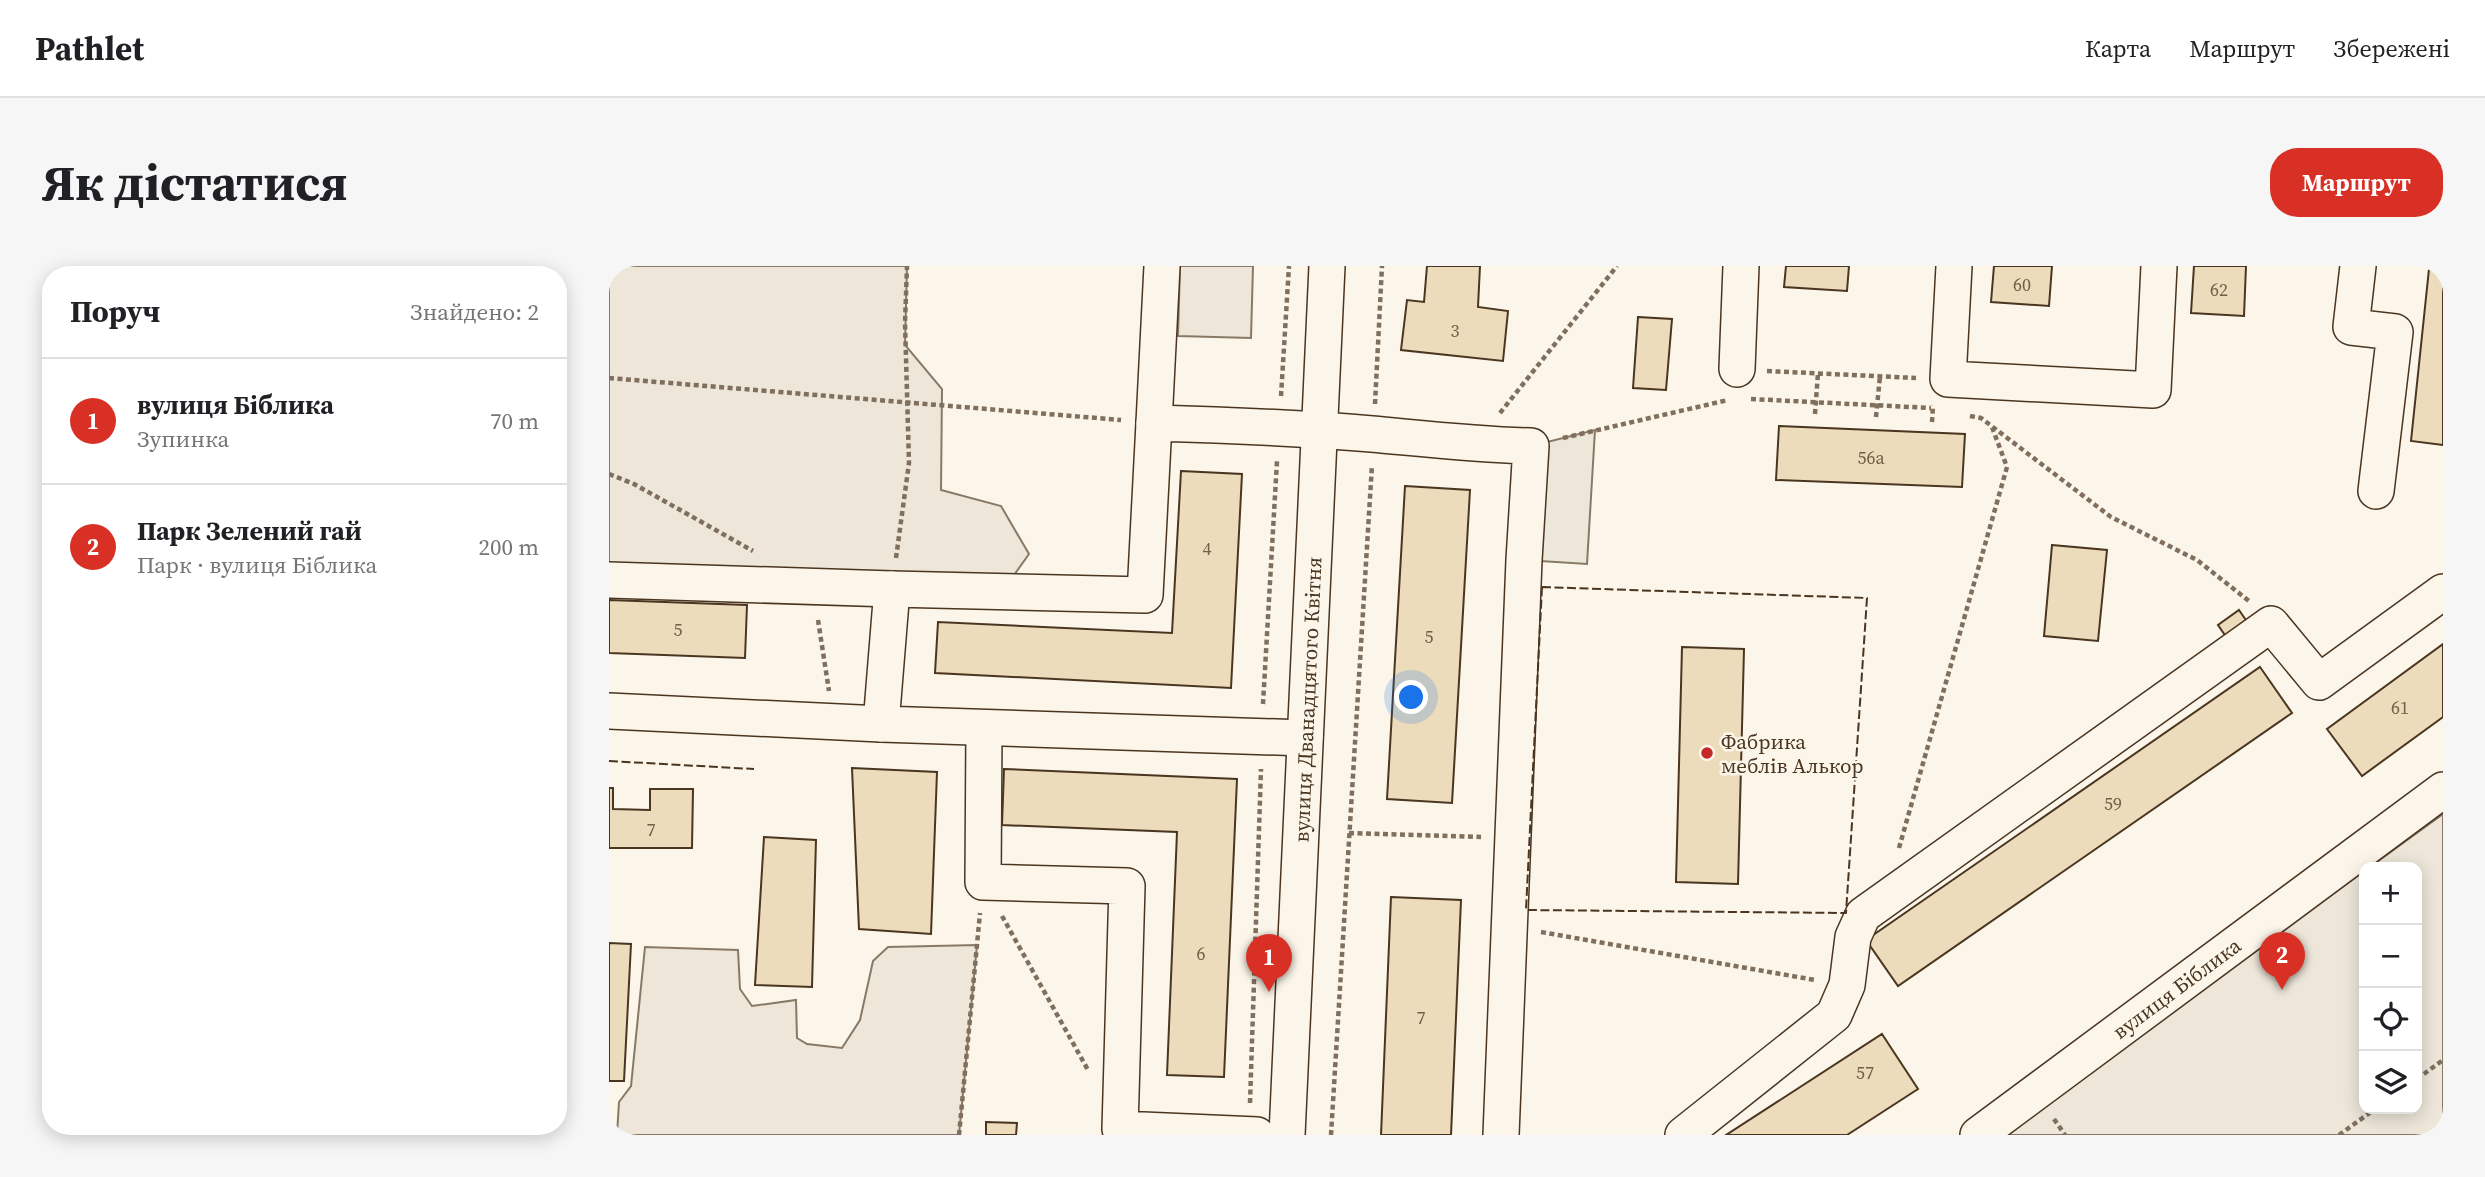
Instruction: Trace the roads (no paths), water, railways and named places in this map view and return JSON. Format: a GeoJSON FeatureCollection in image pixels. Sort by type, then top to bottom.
{"type":"FeatureCollection","features":[{"type":"Feature","properties":{"kind":"street"},"geometry":{"type":"LineString","coordinates":[[609,580],[1145,595],[1162,266]]}},
{"type":"Feature","properties":{"kind":"street","name":"вулиця Дванадцятого Квітня"},"geometry":{"type":"LineString","coordinates":[[1287,1135],[1327,266]]}},
{"type":"Feature","properties":{"kind":"street"},"geometry":{"type":"LineString","coordinates":[[1736,384],[1741,266]]}},
{"type":"Feature","properties":{"kind":"street"},"geometry":{"type":"LineString","coordinates":[[1954,266],[1947,395],[2153,390],[2159,266]]}},
{"type":"Feature","properties":{"kind":"street"},"geometry":{"type":"LineString","coordinates":[[2358,266],[2351,327],[2395,332],[2376,491]]}},
{"type":"Feature","properties":{"kind":"street"},"geometry":{"type":"LineString","coordinates":[[1154,422],[1279,427],[1475,445],[1531,446],[1501,1135]]}},
{"type":"Feature","properties":{"kind":"street"},"geometry":{"type":"LineString","coordinates":[[881,724],[892,589]]}},
{"type":"Feature","properties":{"kind":"street"},"geometry":{"type":"LineString","coordinates":[[1683,1135],[1834,1015],[1847,985],[1853,937],[1863,915],[2271,624],[2319,682],[2443,592]]}},
{"type":"Feature","properties":{"kind":"street"},"geometry":{"type":"LineString","coordinates":[[609,711],[983,728],[1305,738]]}},
{"type":"Feature","properties":{"kind":"street"},"geometry":{"type":"LineString","coordinates":[[983,728],[983,881],[1127,886],[1120,1132],[1257,1135]]}},
{"type":"Feature","properties":{"kind":"street","name":"вулиця Біблика"},"geometry":{"type":"LineString","coordinates":[[1978,1135],[2443,790]]}},
{"type":"Feature","properties":{"kind":"place","name":"Фабрика меблів Алькор"},"geometry":{"type":"Point","coordinates":[1707,753]}},
{"type":"Feature","properties":{"kind":"place","name":"Парк Зелений гай"},"geometry":{"type":"Point","coordinates":[2282,990]}},
{"type":"Feature","properties":{"kind":"place","name":"вулиця Біблика"},"geometry":{"type":"Point","coordinates":[1269,992]}}]}
